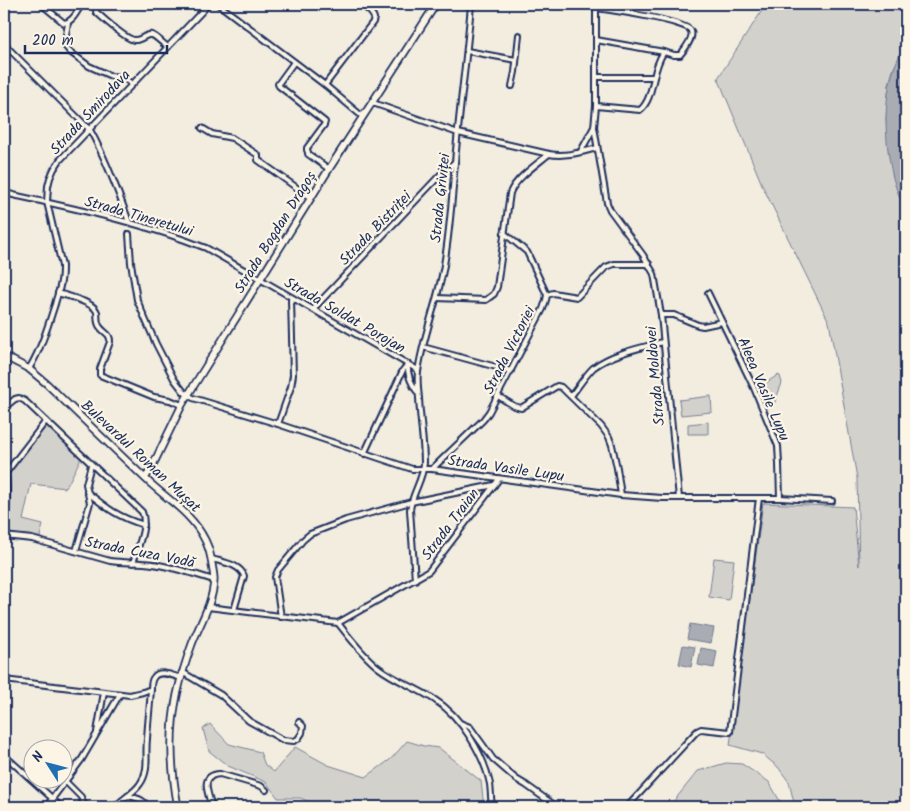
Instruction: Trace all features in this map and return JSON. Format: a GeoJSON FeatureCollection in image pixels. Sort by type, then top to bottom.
{"type":"FeatureCollection","features":[{"type":"Feature","properties":{"kind":"main road","name":"Strada Bogdan Dragoș"},"geometry":{"type":"LineString","coordinates":[[145,478],[188,395],[329,169],[436,4]]}},
{"type":"Feature","properties":{"kind":"main road","name":"Bulevardul Roman Mușat"},"geometry":{"type":"LineString","coordinates":[[4,356],[28,369],[47,384],[145,478],[185,513],[198,528],[209,548],[214,580],[212,594],[192,643],[174,710],[172,734],[173,777],[178,807]]}},
{"type":"Feature","properties":{"kind":"street"},"geometry":{"type":"LineString","coordinates":[[41,4],[62,22],[68,23]]}},
{"type":"Feature","properties":{"kind":"street"},"geometry":{"type":"LineString","coordinates":[[82,4],[68,23],[66,46],[70,52],[89,66],[111,76],[123,77],[132,84]]}},
{"type":"Feature","properties":{"kind":"street"},"geometry":{"type":"LineString","coordinates":[[97,4],[96,12],[126,37],[141,40],[148,35],[153,35],[168,47]]}},
{"type":"Feature","properties":{"kind":"street","name":"Strada Smirodava"},"geometry":{"type":"LineString","coordinates":[[47,202],[48,186],[54,168],[60,160],[209,4]]}},
{"type":"Feature","properties":{"kind":"street"},"geometry":{"type":"LineString","coordinates":[[218,4],[325,85],[363,117]]}},
{"type":"Feature","properties":{"kind":"street"},"geometry":{"type":"LineString","coordinates":[[325,85],[373,22],[374,18],[371,12],[360,4]]}},
{"type":"Feature","properties":{"kind":"street","name":"Strada Griviței"},"geometry":{"type":"LineString","coordinates":[[415,580],[410,510],[424,462],[417,377],[423,347],[437,298],[448,243],[471,4]]}},
{"type":"Feature","properties":{"kind":"street"},"geometry":{"type":"LineString","coordinates":[[581,152],[594,127],[596,106],[596,40],[596,6],[659,18],[685,26],[692,32],[680,55],[596,40]]}},
{"type":"Feature","properties":{"kind":"street"},"geometry":{"type":"LineString","coordinates":[[512,86],[519,35]]}},
{"type":"Feature","properties":{"kind":"street"},"geometry":{"type":"LineString","coordinates":[[4,44],[90,130],[112,178],[129,222]]}},
{"type":"Feature","properties":{"kind":"street"},"geometry":{"type":"LineString","coordinates":[[467,52],[516,60]]}},
{"type":"Feature","properties":{"kind":"street"},"geometry":{"type":"LineString","coordinates":[[596,106],[640,110],[648,102],[659,60],[664,52]]}},
{"type":"Feature","properties":{"kind":"street"},"geometry":{"type":"LineString","coordinates":[[294,62],[278,84],[325,122],[307,150],[308,154],[329,169]]}},
{"type":"Feature","properties":{"kind":"street"},"geometry":{"type":"LineString","coordinates":[[596,77],[654,77]]}},
{"type":"Feature","properties":{"kind":"street"},"geometry":{"type":"LineString","coordinates":[[372,103],[458,133],[548,154],[563,156],[597,148]]}},
{"type":"Feature","properties":{"kind":"street","name":"Strada Moldovei"},"geometry":{"type":"LineString","coordinates":[[594,127],[607,203],[654,274],[661,315],[679,498]]}},
{"type":"Feature","properties":{"kind":"street"},"geometry":{"type":"LineString","coordinates":[[202,128],[212,134],[235,139],[258,155],[258,160],[311,198]]}},
{"type":"Feature","properties":{"kind":"street"},"geometry":{"type":"LineString","coordinates":[[437,298],[486,300],[494,294],[497,288],[512,188],[548,154]]}},
{"type":"Feature","properties":{"kind":"street","name":"Strada Bistriței"},"geometry":{"type":"LineString","coordinates":[[314,310],[455,162]]}},
{"type":"Feature","properties":{"kind":"street","name":"Strada Tineretului"},"geometry":{"type":"LineString","coordinates":[[4,193],[129,222],[180,238],[206,248],[260,279]]}},
{"type":"Feature","properties":{"kind":"street"},"geometry":{"type":"LineString","coordinates":[[28,369],[42,342],[62,276],[62,266],[47,202]]}},
{"type":"Feature","properties":{"kind":"street","name":"Strada Victoriei"},"geometry":{"type":"LineString","coordinates":[[432,469],[489,412],[546,300],[547,294],[527,252],[504,232]]}},
{"type":"Feature","properties":{"kind":"street"},"geometry":{"type":"LineString","coordinates":[[129,234],[131,263],[137,300],[174,379],[188,395]]}},
{"type":"Feature","properties":{"kind":"street"},"geometry":{"type":"LineString","coordinates":[[547,294],[553,293],[577,297],[606,266],[614,264],[649,264]]}},
{"type":"Feature","properties":{"kind":"street","name":"Strada Soldat Porojan"},"geometry":{"type":"LineString","coordinates":[[260,279],[418,370]]}},
{"type":"Feature","properties":{"kind":"street","name":"Aleea Vasile Lupu"},"geometry":{"type":"LineString","coordinates":[[708,292],[754,388],[778,446],[780,498]]}},
{"type":"Feature","properties":{"kind":"street"},"geometry":{"type":"LineString","coordinates":[[58,293],[90,304],[96,310],[98,325],[110,338],[100,375],[154,397],[170,400],[182,405]]}},
{"type":"Feature","properties":{"kind":"street"},"geometry":{"type":"LineString","coordinates":[[278,424],[291,387],[293,375],[292,298]]}},
{"type":"Feature","properties":{"kind":"street"},"geometry":{"type":"LineString","coordinates":[[661,315],[674,315],[704,326],[722,322]]}},
{"type":"Feature","properties":{"kind":"street"},"geometry":{"type":"LineString","coordinates":[[571,396],[588,374],[599,364],[624,353],[663,342]]}},
{"type":"Feature","properties":{"kind":"street"},"geometry":{"type":"LineString","coordinates":[[423,347],[511,371]]}},
{"type":"Feature","properties":{"kind":"street"},"geometry":{"type":"LineString","coordinates":[[364,454],[403,370],[408,364]]}},
{"type":"Feature","properties":{"kind":"street","name":"Strada Griviței"},"geometry":{"type":"LineString","coordinates":[[408,364],[407,370],[418,393]]}},
{"type":"Feature","properties":{"kind":"street"},"geometry":{"type":"LineString","coordinates":[[498,396],[521,408],[556,386],[561,387],[601,426],[609,437],[617,468],[621,495]]}},
{"type":"Feature","properties":{"kind":"street","name":"Strada Vasile Lupu"},"geometry":{"type":"LineString","coordinates":[[188,395],[412,469],[432,469],[621,495],[679,498],[780,498],[832,501]]}},
{"type":"Feature","properties":{"kind":"street"},"geometry":{"type":"LineString","coordinates":[[4,408],[20,398],[25,401],[142,512],[144,525],[133,563]]}},
{"type":"Feature","properties":{"kind":"street"},"geometry":{"type":"LineString","coordinates":[[5,474],[46,421]]}},
{"type":"Feature","properties":{"kind":"street"},"geometry":{"type":"LineString","coordinates":[[76,551],[90,503],[86,484],[92,464]]}},
{"type":"Feature","properties":{"kind":"street"},"geometry":{"type":"LineString","coordinates":[[4,468],[6,496],[4,536]]}},
{"type":"Feature","properties":{"kind":"street","name":"Strada Traian"},"geometry":{"type":"LineString","coordinates":[[338,623],[429,571],[499,479]]}},
{"type":"Feature","properties":{"kind":"street"},"geometry":{"type":"LineString","coordinates":[[281,616],[275,577],[278,570],[310,534],[340,522],[411,502],[494,485]]}},
{"type":"Feature","properties":{"kind":"street"},"geometry":{"type":"LineString","coordinates":[[88,492],[111,511],[128,520],[144,525]]}},
{"type":"Feature","properties":{"kind":"street"},"geometry":{"type":"LineString","coordinates":[[627,807],[701,728],[730,732],[759,498]]}},
{"type":"Feature","properties":{"kind":"street","name":"Strada Cuza Vodă"},"geometry":{"type":"LineString","coordinates":[[4,536],[32,539],[110,561],[164,566],[214,580]]}},
{"type":"Feature","properties":{"kind":"street"},"geometry":{"type":"LineString","coordinates":[[212,559],[231,565],[243,572],[244,576],[234,610]]}},
{"type":"Feature","properties":{"kind":"street"},"geometry":{"type":"LineString","coordinates":[[208,607],[338,623],[378,668],[433,698],[459,722],[472,742],[487,773],[492,807]]}},
{"type":"Feature","properties":{"kind":"street"},"geometry":{"type":"LineString","coordinates":[[115,807],[140,785],[146,775],[146,742],[151,689],[153,677],[158,674],[182,675],[220,695],[249,721],[283,740],[294,742],[298,739],[302,733],[303,726],[299,722]]}},
{"type":"Feature","properties":{"kind":"street"},"geometry":{"type":"LineString","coordinates":[[4,680],[130,695],[151,689]]}},
{"type":"Feature","properties":{"kind":"street"},"geometry":{"type":"LineString","coordinates":[[95,739],[104,692]]}},
{"type":"Feature","properties":{"kind":"street"},"geometry":{"type":"LineString","coordinates":[[72,773],[95,739],[120,694]]}},
{"type":"Feature","properties":{"kind":"street"},"geometry":{"type":"LineString","coordinates":[[459,722],[470,727],[493,759],[516,779],[557,807]]}},
{"type":"Feature","properties":{"kind":"street"},"geometry":{"type":"LineString","coordinates":[[4,755],[54,799],[60,807]]}},
{"type":"Feature","properties":{"kind":"street"},"geometry":{"type":"LineString","coordinates":[[212,807],[206,786],[209,777],[214,774],[261,786],[266,790]]}},
{"type":"Feature","properties":{"kind":"street"},"geometry":{"type":"LineString","coordinates":[[46,807],[62,788]]}},
{"type":"Feature","properties":{"kind":"street"},"geometry":{"type":"LineString","coordinates":[[72,788],[81,797],[85,807]]}},
{"type":"Feature","properties":{"kind":"street"},"geometry":{"type":"LineString","coordinates":[[128,796],[139,799],[147,807]]}},
{"type":"Feature","properties":{"kind":"shaded area"},"geometry":{"type":"Polygon","coordinates":[[[799,4],[906,4],[906,44],[893,70],[889,84],[886,118],[894,178],[906,214],[906,807],[795,807],[789,782],[778,767],[762,754],[730,745],[763,503],[853,507],[859,566],[857,478],[829,322],[763,187],[718,78],[765,6],[799,4]]]}},
{"type":"Feature","properties":{"kind":"shaded area"},"geometry":{"type":"Polygon","coordinates":[[[906,44],[906,214],[893,178],[887,144],[886,109],[892,75],[906,44]]]}},
{"type":"Feature","properties":{"kind":"shaded area"},"geometry":{"type":"Polygon","coordinates":[[[778,375],[782,383],[774,404],[764,410],[760,391],[767,382],[778,375]]]}},
{"type":"Feature","properties":{"kind":"shaded area"},"geometry":{"type":"Polygon","coordinates":[[[711,396],[712,412],[681,415],[679,400],[711,396]]]}},
{"type":"Feature","properties":{"kind":"shaded area"},"geometry":{"type":"Polygon","coordinates":[[[46,421],[82,456],[66,488],[31,484],[23,520],[43,525],[39,540],[4,536],[5,474],[46,421]]]}},
{"type":"Feature","properties":{"kind":"shaded area"},"geometry":{"type":"Polygon","coordinates":[[[708,422],[708,434],[688,434],[688,424],[708,422]]]}},
{"type":"Feature","properties":{"kind":"shaded area"},"geometry":{"type":"Polygon","coordinates":[[[714,558],[734,560],[729,600],[709,597],[714,558]]]}},
{"type":"Feature","properties":{"kind":"shaded area"},"geometry":{"type":"Polygon","coordinates":[[[690,624],[714,628],[711,643],[687,639],[690,624]]]}},
{"type":"Feature","properties":{"kind":"shaded area"},"geometry":{"type":"Polygon","coordinates":[[[683,645],[695,647],[691,667],[679,664],[683,645]]]}},
{"type":"Feature","properties":{"kind":"shaded area"},"geometry":{"type":"Polygon","coordinates":[[[701,648],[717,651],[714,668],[698,665],[701,648]]]}},
{"type":"Feature","properties":{"kind":"shaded area"},"geometry":{"type":"Polygon","coordinates":[[[210,724],[229,744],[260,752],[265,765],[274,772],[295,747],[328,765],[366,777],[391,759],[407,741],[439,748],[481,781],[484,807],[362,807],[356,803],[345,807],[323,807],[300,798],[278,798],[266,782],[228,766],[209,751],[203,729],[210,724]]]}},
{"type":"Feature","properties":{"kind":"shaded area"},"geometry":{"type":"Polygon","coordinates":[[[726,763],[742,764],[769,782],[781,803],[781,807],[669,807],[698,771],[726,763]]]}}]}
